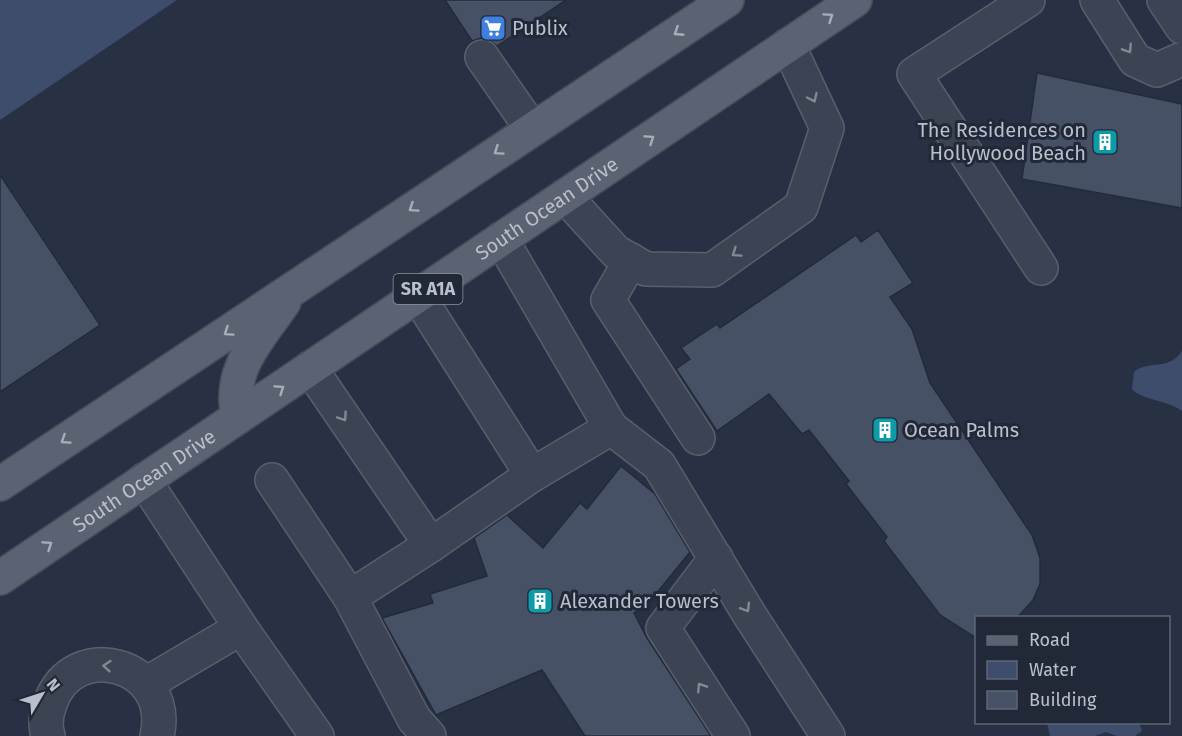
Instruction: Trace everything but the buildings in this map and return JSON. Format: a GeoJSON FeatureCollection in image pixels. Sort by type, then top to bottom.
{"type":"FeatureCollection","features":[{"type":"Feature","properties":{"kind":"main road"},"geometry":{"type":"LineString","coordinates":[[0,484],[728,0]]}},
{"type":"Feature","properties":{"kind":"main road","name":"South Ocean Drive"},"geometry":{"type":"LineString","coordinates":[[0,578],[855,0]]}},
{"type":"Feature","properties":{"kind":"main road"},"geometry":{"type":"LineString","coordinates":[[238,417],[234,398],[241,367],[294,288]]}},
{"type":"Feature","properties":{"kind":"lane"},"geometry":{"type":"LineString","coordinates":[[1028,0],[914,74],[1041,268]]}},
{"type":"Feature","properties":{"kind":"lane"},"geometry":{"type":"LineString","coordinates":[[1097,0],[1135,60],[1157,70],[1182,59]]}},
{"type":"Feature","properties":{"kind":"lane"},"geometry":{"type":"LineString","coordinates":[[1164,0],[1182,27]]}},
{"type":"Feature","properties":{"kind":"lane"},"geometry":{"type":"LineString","coordinates":[[566,196],[616,252],[646,269],[712,270],[801,207],[827,128],[788,45]]}},
{"type":"Feature","properties":{"kind":"lane"},"geometry":{"type":"LineString","coordinates":[[482,57],[532,129]]}},
{"type":"Feature","properties":{"kind":"lane"},"geometry":{"type":"LineString","coordinates":[[501,239],[612,428],[659,465],[828,736]]}},
{"type":"Feature","properties":{"kind":"lane"},"geometry":{"type":"LineString","coordinates":[[630,260],[608,300],[698,438]]}},
{"type":"Feature","properties":{"kind":"lane"},"geometry":{"type":"LineString","coordinates":[[418,296],[532,476]]}},
{"type":"Feature","properties":{"kind":"lane"},"geometry":{"type":"LineString","coordinates":[[310,368],[431,545]]}},
{"type":"Feature","properties":{"kind":"lane"},"geometry":{"type":"LineString","coordinates":[[350,597],[532,476],[612,428]]}},
{"type":"Feature","properties":{"kind":"lane"},"geometry":{"type":"LineString","coordinates":[[144,480],[241,628],[316,736]]}},
{"type":"Feature","properties":{"kind":"lane"},"geometry":{"type":"LineString","coordinates":[[272,480],[350,597],[414,718],[429,736]]}},
{"type":"Feature","properties":{"kind":"lane"},"geometry":{"type":"LineString","coordinates":[[716,558],[663,627],[733,736]]}},
{"type":"Feature","properties":{"kind":"lane"},"geometry":{"type":"LineString","coordinates":[[146,684],[241,628]]}},
{"type":"Feature","properties":{"kind":"lane"},"geometry":{"type":"LineString","coordinates":[[48,736],[47,712],[53,695],[64,680],[79,670],[97,665],[115,666],[132,672],[146,684],[157,701],[161,720],[157,736]]}},
{"type":"Feature","properties":{"kind":"water"},"geometry":{"type":"Polygon","coordinates":[[[0,0],[177,0],[0,120],[0,0]]]}},
{"type":"Feature","properties":{"kind":"water"},"geometry":{"type":"Polygon","coordinates":[[[1182,351],[1182,411],[1170,404],[1142,396],[1132,389],[1134,372],[1146,366],[1171,361],[1182,351]]]}},
{"type":"Feature","properties":{"kind":"water"},"geometry":{"type":"Polygon","coordinates":[[[1047,724],[1139,724],[1142,731],[1135,736],[1117,736],[1106,732],[1095,736],[1050,736],[1047,724]]]}},
{"type":"Feature","properties":{"kind":"place","name":"Publix"},"geometry":{"type":"Point","coordinates":[493,28]}},
{"type":"Feature","properties":{"kind":"place","name":"The Residences on Hollywood Beach"},"geometry":{"type":"Point","coordinates":[1105,142]}},
{"type":"Feature","properties":{"kind":"place","name":"Ocean Palms"},"geometry":{"type":"Point","coordinates":[885,430]}},
{"type":"Feature","properties":{"kind":"place","name":"Alexander Towers"},"geometry":{"type":"Point","coordinates":[540,601]}}]}
